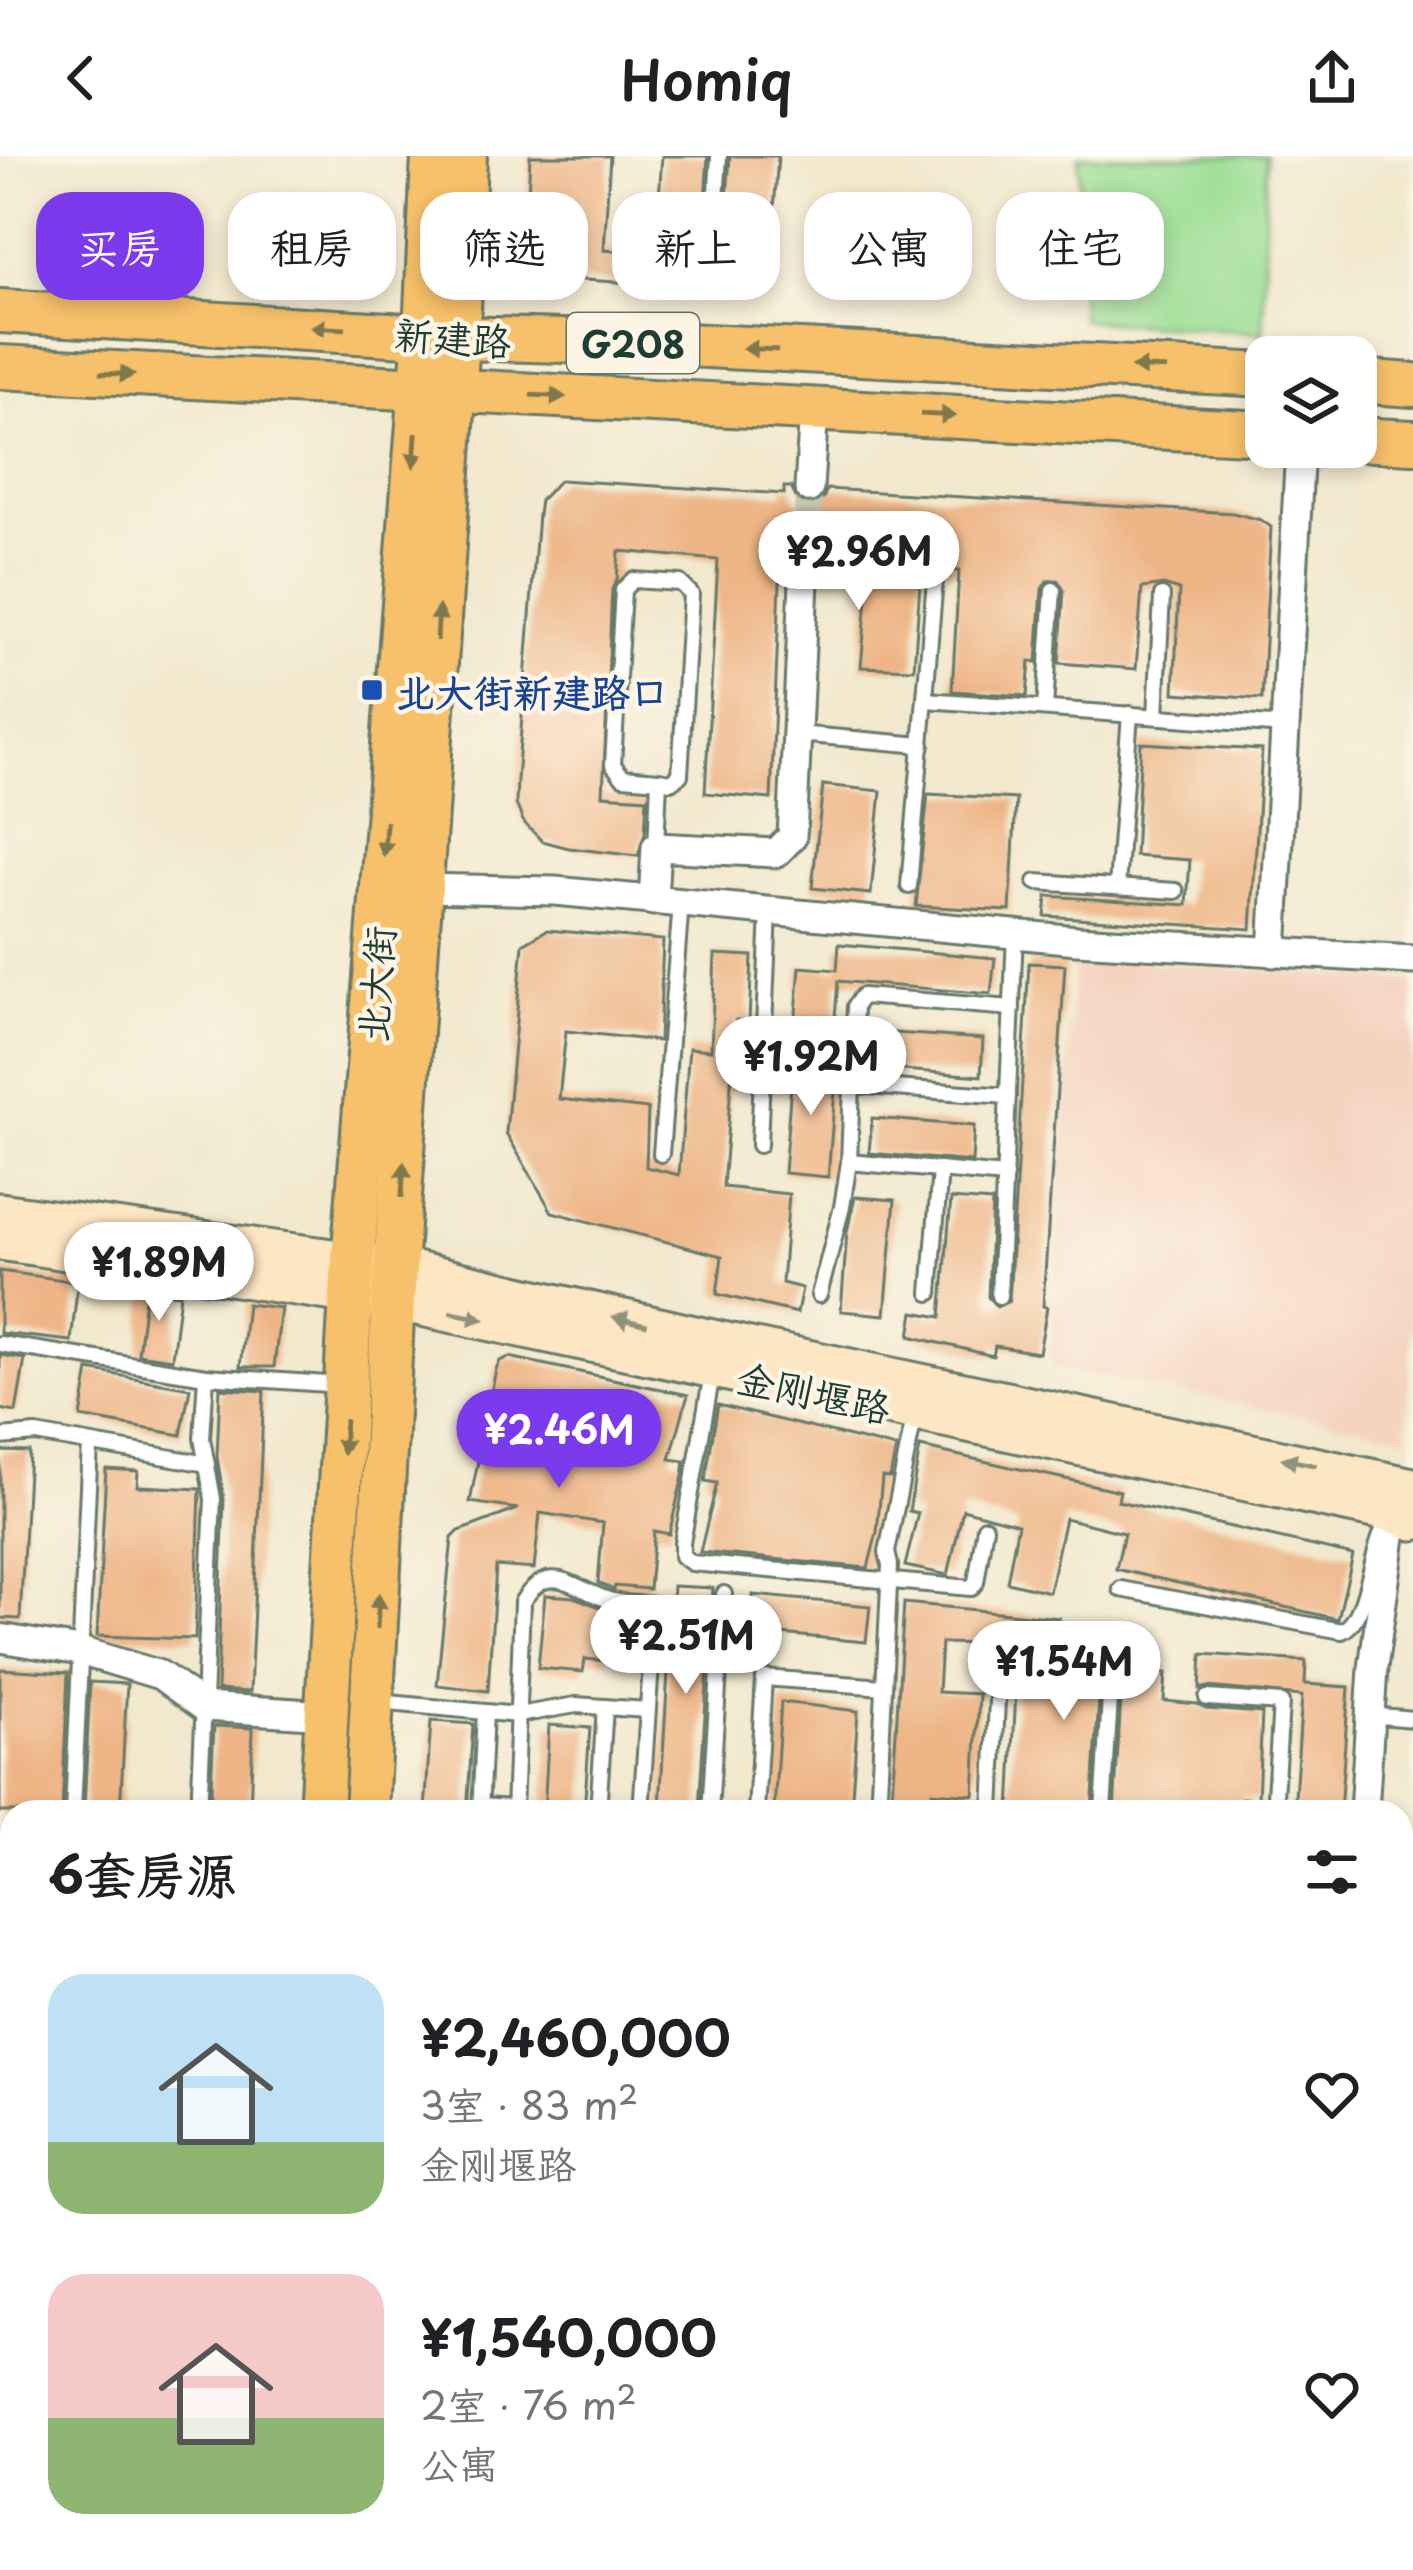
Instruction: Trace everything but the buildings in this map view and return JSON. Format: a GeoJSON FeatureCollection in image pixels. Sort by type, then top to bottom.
{"type":"FeatureCollection","features":[{"type":"Feature","properties":{"kind":"main road","name":"北大街"},"geometry":{"type":"LineString","coordinates":[[367,1800],[373,1702],[374,1280],[442,336],[433,156]]}},
{"type":"Feature","properties":{"kind":"main road"},"geometry":{"type":"LineString","coordinates":[[442,336],[464,156]]}},
{"type":"Feature","properties":{"kind":"main road","name":"新建路"},"geometry":{"type":"LineString","coordinates":[[0,311],[1245,374]]}},
{"type":"Feature","properties":{"kind":"main road","name":"新建路"},"geometry":{"type":"LineString","coordinates":[[0,367],[1245,432]]}},
{"type":"Feature","properties":{"kind":"main road"},"geometry":{"type":"LineString","coordinates":[[1377,382],[1413,385]]}},
{"type":"Feature","properties":{"kind":"main road","name":"北大街"},"geometry":{"type":"LineString","coordinates":[[323,1800],[347,1385],[374,1280],[422,888],[437,391]]}},
{"type":"Feature","properties":{"kind":"main road"},"geometry":{"type":"LineString","coordinates":[[1377,440],[1413,442]]}},
{"type":"Feature","properties":{"kind":"main road"},"geometry":{"type":"LineString","coordinates":[[0,1213],[374,1280],[1405,1501]]}},
{"type":"Feature","properties":{"kind":"main road","name":"金刚堰路"},"geometry":{"type":"LineString","coordinates":[[0,1240],[374,1280],[712,1369],[918,1398]]}},
{"type":"Feature","properties":{"kind":"street"},"geometry":{"type":"LineString","coordinates":[[809,488],[814,409]]}},
{"type":"Feature","properties":{"kind":"street"},"geometry":{"type":"LineString","coordinates":[[1273,953],[1299,468]]}},
{"type":"Feature","properties":{"kind":"street"},"geometry":{"type":"LineString","coordinates":[[667,902],[656,847],[776,854],[792,837],[805,561]]}},
{"type":"Feature","properties":{"kind":"street"},"geometry":{"type":"LineString","coordinates":[[422,888],[555,892],[1015,934],[1413,960]]}},
{"type":"Feature","properties":{"kind":"street"},"geometry":{"type":"LineString","coordinates":[[1365,1800],[1370,1715],[1405,1501]]}},
{"type":"Feature","properties":{"kind":"street"},"geometry":{"type":"LineString","coordinates":[[0,1638],[80,1651],[160,1675],[204,1707],[327,1714]]}},
{"type":"Feature","properties":{"kind":"lane"},"geometry":{"type":"LineString","coordinates":[[717,192],[719,156]]}},
{"type":"Feature","properties":{"kind":"lane"},"geometry":{"type":"LineString","coordinates":[[633,580],[680,583],[691,594],[680,776],[670,782],[659,780],[622,777],[613,765],[623,590],[633,580]]}},
{"type":"Feature","properties":{"kind":"lane"},"geometry":{"type":"LineString","coordinates":[[909,886],[935,580]]}},
{"type":"Feature","properties":{"kind":"lane"},"geometry":{"type":"LineString","coordinates":[[1045,708],[1053,590]]}},
{"type":"Feature","properties":{"kind":"lane"},"geometry":{"type":"LineString","coordinates":[[1156,716],[1162,596]]}},
{"type":"Feature","properties":{"kind":"lane"},"geometry":{"type":"LineString","coordinates":[[926,700],[1285,726]]}},
{"type":"Feature","properties":{"kind":"lane"},"geometry":{"type":"LineString","coordinates":[[1118,887],[1130,714]]}},
{"type":"Feature","properties":{"kind":"lane"},"geometry":{"type":"LineString","coordinates":[[796,734],[922,745]]}},
{"type":"Feature","properties":{"kind":"lane"},"geometry":{"type":"LineString","coordinates":[[656,847],[659,780]]}},
{"type":"Feature","properties":{"kind":"lane"},"geometry":{"type":"LineString","coordinates":[[1036,882],[1176,890]]}},
{"type":"Feature","properties":{"kind":"lane"},"geometry":{"type":"LineString","coordinates":[[661,1154],[667,902]]}},
{"type":"Feature","properties":{"kind":"lane"},"geometry":{"type":"LineString","coordinates":[[759,1145],[769,911]]}},
{"type":"Feature","properties":{"kind":"lane"},"geometry":{"type":"LineString","coordinates":[[999,1296],[1015,934]]}},
{"type":"Feature","properties":{"kind":"lane"},"geometry":{"type":"LineString","coordinates":[[819,1295],[849,1162],[855,1006],[862,997],[1012,1008]]}},
{"type":"Feature","properties":{"kind":"lane"},"geometry":{"type":"LineString","coordinates":[[763,1045],[853,1053]]}},
{"type":"Feature","properties":{"kind":"lane"},"geometry":{"type":"LineString","coordinates":[[852,1085],[1008,1096]]}},
{"type":"Feature","properties":{"kind":"lane"},"geometry":{"type":"LineString","coordinates":[[849,1162],[1005,1175]]}},
{"type":"Feature","properties":{"kind":"lane"},"geometry":{"type":"LineString","coordinates":[[930,1293],[940,1170]]}},
{"type":"Feature","properties":{"kind":"lane"},"geometry":{"type":"LineString","coordinates":[[0,1344],[206,1376],[347,1385]]}},
{"type":"Feature","properties":{"kind":"lane"},"geometry":{"type":"LineString","coordinates":[[712,1369],[682,1556],[692,1563],[971,1588],[985,1527]]}},
{"type":"Feature","properties":{"kind":"lane"},"geometry":{"type":"LineString","coordinates":[[200,1800],[213,1499],[202,1438],[206,1376]]}},
{"type":"Feature","properties":{"kind":"lane"},"geometry":{"type":"LineString","coordinates":[[879,1800],[890,1581],[887,1552],[918,1398]]}},
{"type":"Feature","properties":{"kind":"lane"},"geometry":{"type":"LineString","coordinates":[[0,1437],[36,1434],[207,1464]]}},
{"type":"Feature","properties":{"kind":"lane"},"geometry":{"type":"LineString","coordinates":[[74,1800],[90,1444]]}},
{"type":"Feature","properties":{"kind":"lane"},"geometry":{"type":"LineString","coordinates":[[1120,1589],[1342,1630],[1351,1627],[1358,1616],[1376,1543],[1405,1501]]}},
{"type":"Feature","properties":{"kind":"lane"},"geometry":{"type":"LineString","coordinates":[[514,1800],[522,1602],[539,1582],[551,1578],[610,1601],[655,1605],[642,1800]]}},
{"type":"Feature","properties":{"kind":"lane"},"geometry":{"type":"LineString","coordinates":[[711,1800],[724,1594]]}},
{"type":"Feature","properties":{"kind":"lane"},"geometry":{"type":"LineString","coordinates":[[993,1800],[999,1655]]}},
{"type":"Feature","properties":{"kind":"lane"},"geometry":{"type":"LineString","coordinates":[[757,1800],[764,1678],[884,1688]]}},
{"type":"Feature","properties":{"kind":"lane"},"geometry":{"type":"LineString","coordinates":[[1103,1800],[1111,1682]]}},
{"type":"Feature","properties":{"kind":"lane"},"geometry":{"type":"LineString","coordinates":[[1207,1698],[1280,1703],[1275,1800]]}},
{"type":"Feature","properties":{"kind":"lane"},"geometry":{"type":"LineString","coordinates":[[373,1702],[518,1714],[576,1705],[647,1710]]}},
{"type":"Feature","properties":{"kind":"lane"},"geometry":{"type":"LineString","coordinates":[[599,1800],[605,1707]]}},
{"type":"Feature","properties":{"kind":"lane"},"geometry":{"type":"LineString","coordinates":[[480,1800],[485,1712]]}},
{"type":"Feature","properties":{"kind":"lane"},"geometry":{"type":"LineString","coordinates":[[1370,1715],[1413,1719]]}},
{"type":"Feature","properties":{"kind":"shaded area"},"geometry":{"type":"Polygon","coordinates":[[[1074,957],[1413,982],[1413,1297],[1406,1436],[1050,1367],[1074,957]]]}},
{"type":"Feature","properties":{"kind":"green space"},"geometry":{"type":"Polygon","coordinates":[[[1079,156],[1266,156],[1263,333],[1081,320],[1081,300],[1164,300],[1164,192],[1079,192],[1079,156]]]}},
{"type":"Feature","properties":{"kind":"tunnel"},"geometry":{"type":"LineString","coordinates":[[805,561],[809,488]]}},
{"type":"Feature","properties":{"kind":"place","name":"北大街新建路口"},"geometry":{"type":"Point","coordinates":[372,690]}}]}
